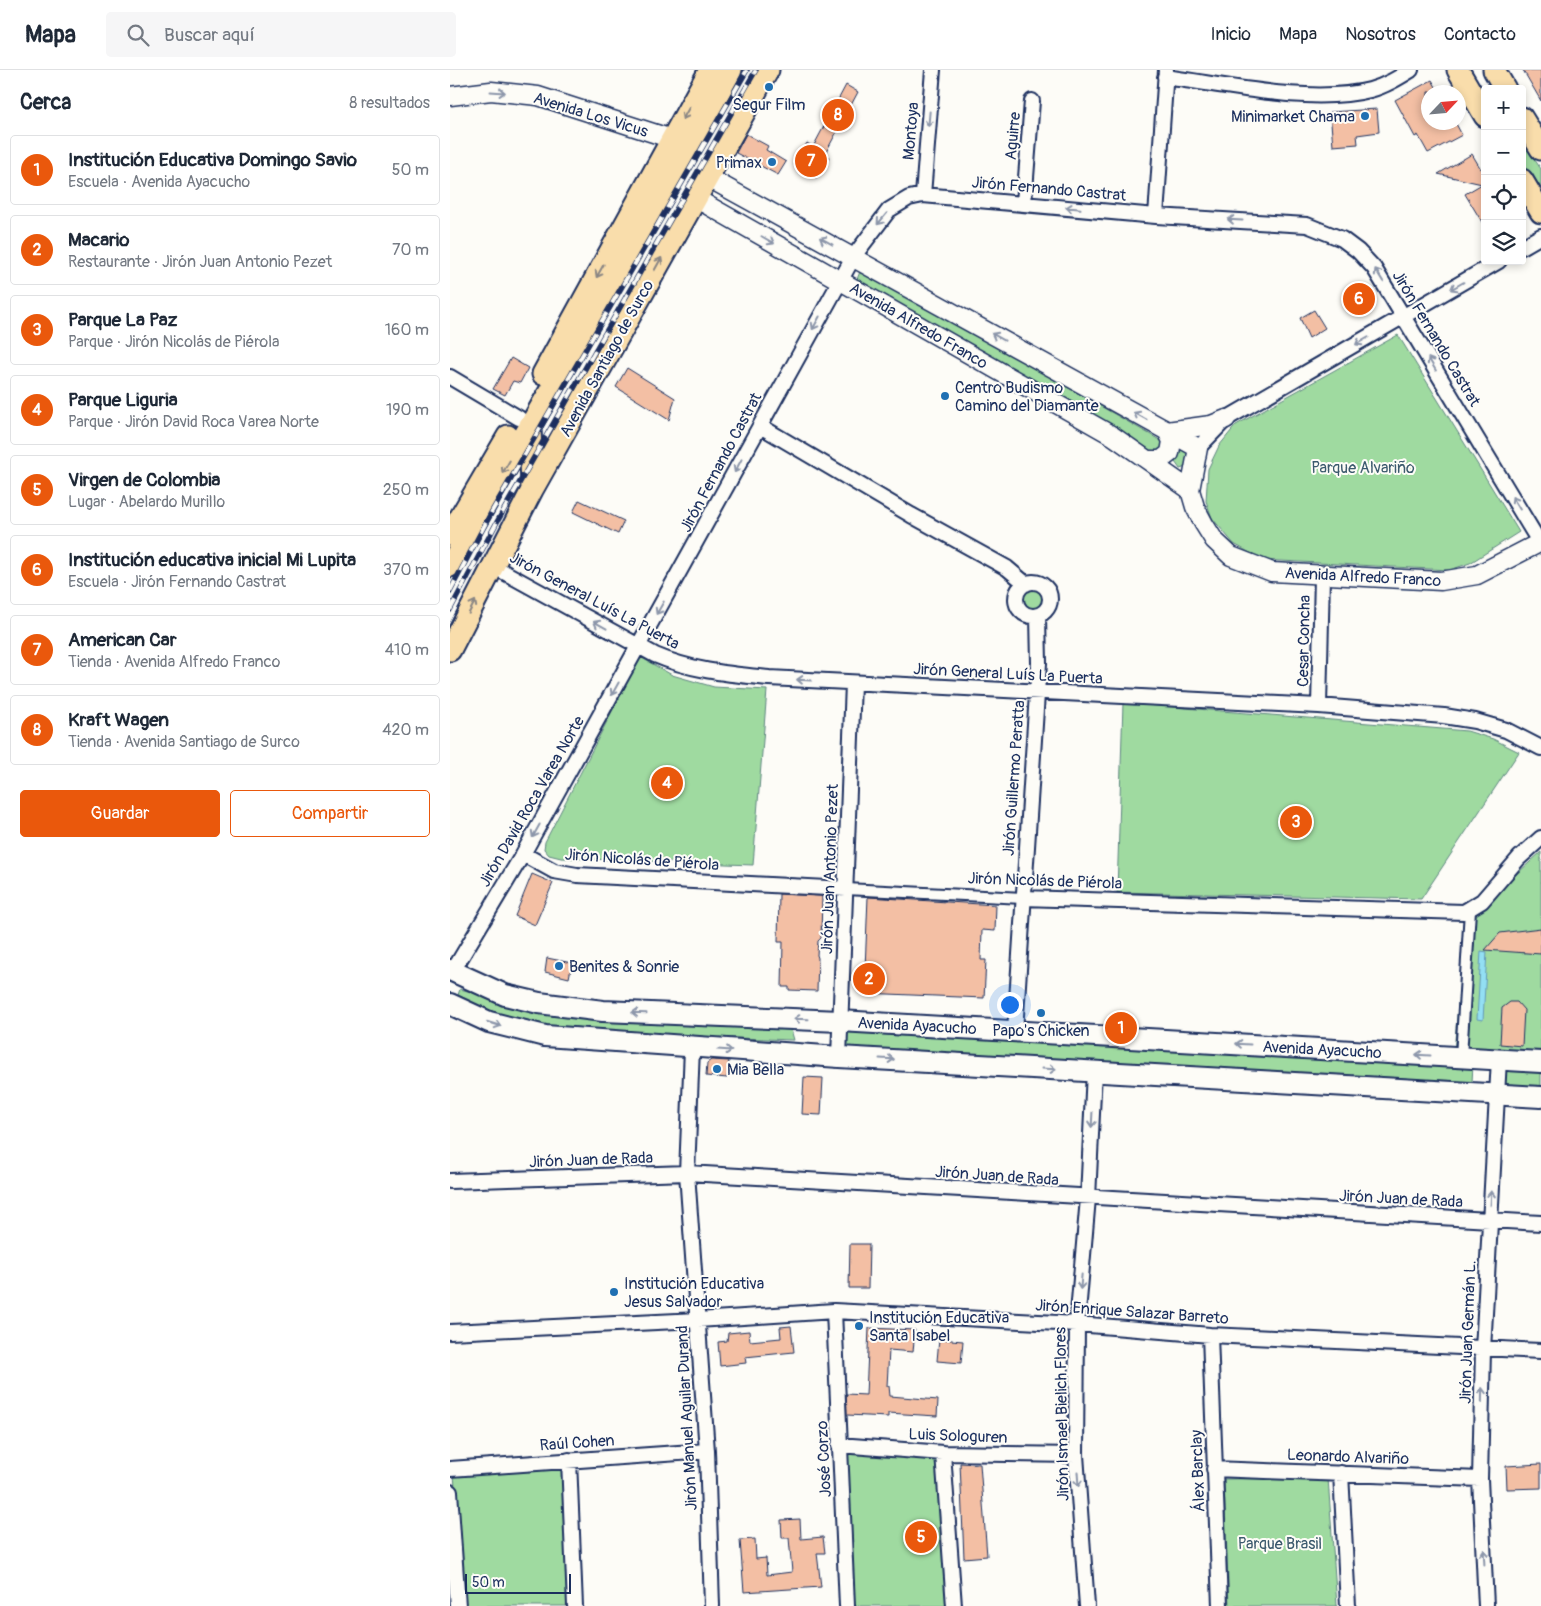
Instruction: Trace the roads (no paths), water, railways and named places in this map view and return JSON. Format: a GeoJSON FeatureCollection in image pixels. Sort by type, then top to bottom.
{"type":"FeatureCollection","features":[{"type":"Feature","properties":{"kind":"main road","name":"Avenida Santiago de Surco"},"geometry":{"type":"LineString","coordinates":[[450,566],[524,421],[710,70]]}},
{"type":"Feature","properties":{"kind":"main road","name":"Avenida Santiago de Surco"},"geometry":{"type":"LineString","coordinates":[[450,535],[524,421],[689,148],[731,70]]}},
{"type":"Feature","properties":{"kind":"main road","name":"Avenida Santiago de Surco"},"geometry":{"type":"LineString","coordinates":[[450,650],[532,490],[768,70]]}},
{"type":"Feature","properties":{"kind":"main road"},"geometry":{"type":"LineString","coordinates":[[1458,70],[1481,109]]}},
{"type":"Feature","properties":{"kind":"main road"},"geometry":{"type":"LineString","coordinates":[[1494,70],[1503,85]]}},
{"type":"Feature","properties":{"kind":"main road"},"geometry":{"type":"LineString","coordinates":[[1526,125],[1541,149]]}},
{"type":"Feature","properties":{"kind":"main road"},"geometry":{"type":"LineString","coordinates":[[1526,187],[1541,212]]}},
{"type":"Feature","properties":{"kind":"main road"},"geometry":{"type":"LineString","coordinates":[[524,421],[532,490]]}},
{"type":"Feature","properties":{"kind":"main road","name":"Avenida Ayacucho"},"geometry":{"type":"LineString","coordinates":[[451,970],[505,995],[570,1008],[603,1011],[840,1021],[1541,1062]]}},
{"type":"Feature","properties":{"kind":"main road"},"geometry":{"type":"LineString","coordinates":[[450,1004],[489,1022],[545,1036],[692,1048],[1541,1098]]}},
{"type":"Feature","properties":{"kind":"street","name":"Montoya"},"geometry":{"type":"LineString","coordinates":[[923,195],[933,70]]}},
{"type":"Feature","properties":{"kind":"street"},"geometry":{"type":"LineString","coordinates":[[1156,216],[1166,73],[1306,95],[1333,96],[1376,88],[1411,70]]}},
{"type":"Feature","properties":{"kind":"street","name":"Avenida Los Vicus"},"geometry":{"type":"LineString","coordinates":[[450,96],[491,91],[538,96],[672,139]]}},
{"type":"Feature","properties":{"kind":"street","name":"Aguirre"},"geometry":{"type":"LineString","coordinates":[[1024,203],[1032,101]]}},
{"type":"Feature","properties":{"kind":"street","name":"Avenida Alfredo Franco"},"geometry":{"type":"LineString","coordinates":[[707,176],[1198,448]]}},
{"type":"Feature","properties":{"kind":"street","name":"Jirón Fernando Castrat"},"geometry":{"type":"LineString","coordinates":[[638,646],[854,256],[889,210],[909,198],[923,195],[1156,216],[1292,223],[1319,228],[1342,239],[1358,251],[1374,268],[1540,543]]}},
{"type":"Feature","properties":{"kind":"street","name":"Avenida Alfredo Franco"},"geometry":{"type":"LineString","coordinates":[[695,198],[1113,436],[1149,460],[1190,490],[1195,507],[1204,524],[1214,540],[1231,556],[1272,572],[1441,581],[1477,575],[1540,543]]}},
{"type":"Feature","properties":{"kind":"street"},"geometry":{"type":"LineString","coordinates":[[744,226],[756,203]]}},
{"type":"Feature","properties":{"kind":"street"},"geometry":{"type":"LineString","coordinates":[[1526,245],[1541,236]]}},
{"type":"Feature","properties":{"kind":"street"},"geometry":{"type":"LineString","coordinates":[[1149,460],[1161,460],[1170,453],[1172,441],[1166,431],[1211,425],[1226,419],[1492,265]]}},
{"type":"Feature","properties":{"kind":"street"},"geometry":{"type":"LineString","coordinates":[[450,377],[524,421]]}},
{"type":"Feature","properties":{"kind":"street"},"geometry":{"type":"LineString","coordinates":[[1190,490],[1198,448],[1226,419]]}},
{"type":"Feature","properties":{"kind":"street"},"geometry":{"type":"LineString","coordinates":[[760,426],[911,515],[1007,568],[1026,584]]}},
{"type":"Feature","properties":{"kind":"street","name":"Jirón General Luís La Puerta"},"geometry":{"type":"LineString","coordinates":[[493,566],[638,646],[678,664],[713,672],[853,683],[1319,706],[1444,716],[1475,720],[1506,730],[1541,748]]}},
{"type":"Feature","properties":{"kind":"street","name":"Cesar Concha"},"geometry":{"type":"LineString","coordinates":[[1319,706],[1322,576]]}},
{"type":"Feature","properties":{"kind":"street"},"geometry":{"type":"LineString","coordinates":[[1032,582],[1043,585],[1050,594],[1051,600],[1047,610],[1038,616],[1027,615],[1018,608],[1016,597],[1018,591],[1026,584],[1032,582]]}},
{"type":"Feature","properties":{"kind":"street","name":"Jirón Guillermo Peratta"},"geometry":{"type":"LineString","coordinates":[[1015,1031],[1036,692],[1038,616]]}},
{"type":"Feature","properties":{"kind":"street","name":"Jirón David Roca Varea Norte"},"geometry":{"type":"LineString","coordinates":[[451,970],[523,854],[638,646]]}},
{"type":"Feature","properties":{"kind":"street","name":"Jirón Juan Antonio Pezet"},"geometry":{"type":"LineString","coordinates":[[839,1057],[853,683]]}},
{"type":"Feature","properties":{"kind":"street"},"geometry":{"type":"LineString","coordinates":[[1462,1057],[1470,910],[1482,901],[1519,858],[1541,838]]}},
{"type":"Feature","properties":{"kind":"street","name":"Jirón Nicolás de Piérola"},"geometry":{"type":"LineString","coordinates":[[523,854],[554,871],[577,875],[1023,898],[1457,913],[1470,910]]}},
{"type":"Feature","properties":{"kind":"street","name":"Jirón Manuel Aguilar Durand"},"geometry":{"type":"LineString","coordinates":[[692,1048],[687,1173],[707,1451],[712,1606]]}},
{"type":"Feature","properties":{"kind":"street","name":"Jirón Juan Germán L."},"geometry":{"type":"LineString","coordinates":[[1486,1606],[1480,1479],[1483,1350],[1499,1059]]}},
{"type":"Feature","properties":{"kind":"street","name":"Jirón Ismael Bielich Flores"},"geometry":{"type":"LineString","coordinates":[[1087,1606],[1076,1455],[1077,1324],[1088,1198],[1094,1071]]}},
{"type":"Feature","properties":{"kind":"street","name":"Jirón Juan de Rada"},"geometry":{"type":"LineString","coordinates":[[450,1181],[687,1173],[1088,1198],[1541,1223]]}},
{"type":"Feature","properties":{"kind":"street","name":"Jirón Enrique Salazar Barreto"},"geometry":{"type":"LineString","coordinates":[[450,1332],[698,1320],[834,1311],[1541,1352]]}},
{"type":"Feature","properties":{"kind":"street","name":"José Corzo"},"geometry":{"type":"LineString","coordinates":[[834,1311],[847,1606]]}},
{"type":"Feature","properties":{"kind":"street","name":"Álex Barclay"},"geometry":{"type":"LineString","coordinates":[[1210,1334],[1220,1606]]}},
{"type":"Feature","properties":{"kind":"street","name":"Luis Sologuren"},"geometry":{"type":"LineString","coordinates":[[839,1445],[943,1453],[1076,1455]]}},
{"type":"Feature","properties":{"kind":"street","name":"Raúl Cohen"},"geometry":{"type":"LineString","coordinates":[[450,1469],[707,1451]]}},
{"type":"Feature","properties":{"kind":"street"},"geometry":{"type":"LineString","coordinates":[[943,1453],[954,1606]]}},
{"type":"Feature","properties":{"kind":"street"},"geometry":{"type":"LineString","coordinates":[[569,1460],[575,1606]]}},
{"type":"Feature","properties":{"kind":"street","name":"Leonardo Alvariño"},"geometry":{"type":"LineString","coordinates":[[1214,1469],[1480,1479]]}},
{"type":"Feature","properties":{"kind":"street"},"geometry":{"type":"LineString","coordinates":[[1341,1473],[1348,1606]]}},
{"type":"Feature","properties":{"kind":"street"},"geometry":{"type":"LineString","coordinates":[[450,1492],[458,1606]]}},
{"type":"Feature","properties":{"kind":"water"},"geometry":{"type":"Polygon","coordinates":[[[1481,951],[1487,952],[1483,1020],[1477,1019],[1481,951]]]}},
{"type":"Feature","properties":{"kind":"railway"},"geometry":{"type":"LineString","coordinates":[[450,591],[491,513],[747,70]]}},
{"type":"Feature","properties":{"kind":"railway"},"geometry":{"type":"LineString","coordinates":[[450,610],[497,522],[756,70]]}},
{"type":"Feature","properties":{"kind":"place","name":"Segur Film"},"geometry":{"type":"Point","coordinates":[769,87]}},
{"type":"Feature","properties":{"kind":"place","name":"Kraft Wagen"},"geometry":{"type":"Point","coordinates":[838,115]}},
{"type":"Feature","properties":{"kind":"place","name":"Minimarket Chama"},"geometry":{"type":"Point","coordinates":[1365,116]}},
{"type":"Feature","properties":{"kind":"place","name":"American Car"},"geometry":{"type":"Point","coordinates":[811,161]}},
{"type":"Feature","properties":{"kind":"place","name":"Primax"},"geometry":{"type":"Point","coordinates":[772,162]}},
{"type":"Feature","properties":{"kind":"place","name":"Institución educativa inicial Mi Lupita"},"geometry":{"type":"Point","coordinates":[1359,299]}},
{"type":"Feature","properties":{"kind":"place","name":"Centro Budismo Camino del Diamante"},"geometry":{"type":"Point","coordinates":[945,396]}},
{"type":"Feature","properties":{"kind":"place","name":"Parque Liguria"},"geometry":{"type":"Point","coordinates":[667,783]}},
{"type":"Feature","properties":{"kind":"place","name":"Parque La Paz"},"geometry":{"type":"Point","coordinates":[1296,822]}},
{"type":"Feature","properties":{"kind":"place","name":"Benites & Sonrie"},"geometry":{"type":"Point","coordinates":[559,966]}},
{"type":"Feature","properties":{"kind":"place","name":"Macario"},"geometry":{"type":"Point","coordinates":[869,979]}},
{"type":"Feature","properties":{"kind":"place","name":"Papo's Chicken"},"geometry":{"type":"Point","coordinates":[1041,1013]}},
{"type":"Feature","properties":{"kind":"place","name":"Institución Educativa Domingo Savio"},"geometry":{"type":"Point","coordinates":[1121,1028]}},
{"type":"Feature","properties":{"kind":"place","name":"Mia Bella"},"geometry":{"type":"Point","coordinates":[717,1069]}},
{"type":"Feature","properties":{"kind":"place","name":"Institución Educativa Jesus Salvador"},"geometry":{"type":"Point","coordinates":[614,1292]}},
{"type":"Feature","properties":{"kind":"place","name":"Institución Educativa Santa Isabel"},"geometry":{"type":"Point","coordinates":[859,1326]}},
{"type":"Feature","properties":{"kind":"place","name":"Virgen de Colombia"},"geometry":{"type":"Point","coordinates":[921,1537]}},
{"type":"Feature","properties":{"kind":"park label","name":"Parque Alvariño"},"geometry":{"type":"Point","coordinates":[1363,467]}},
{"type":"Feature","properties":{"kind":"park label","name":"Parque Brasil"},"geometry":{"type":"Point","coordinates":[1280,1543]}}]}
